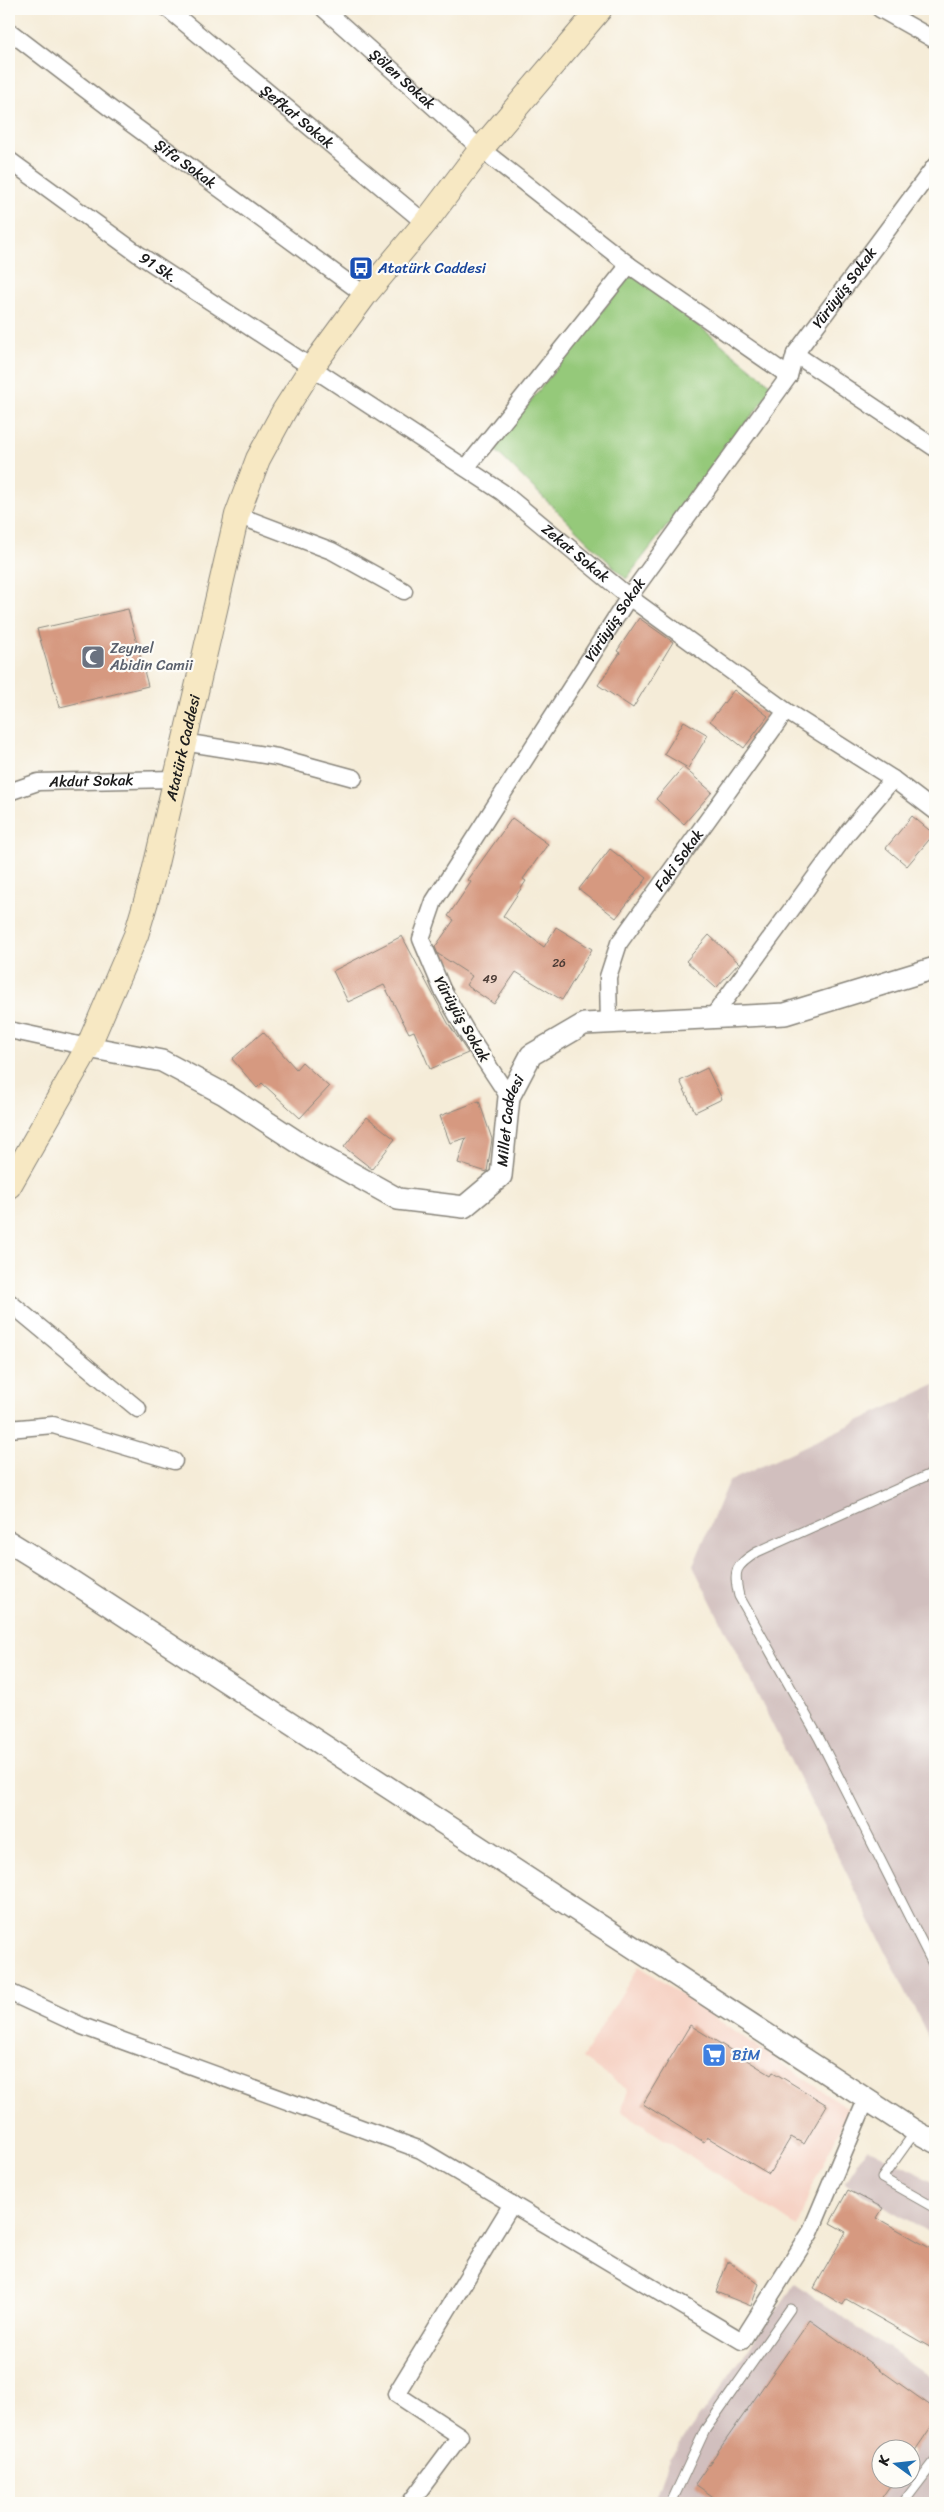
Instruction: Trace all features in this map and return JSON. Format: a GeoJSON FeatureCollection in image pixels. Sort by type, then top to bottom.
{"type":"FeatureCollection","features":[{"type":"Feature","properties":{"kind":"main road","name":"Atatürk Caddesi"},"geometry":{"type":"LineString","coordinates":[[9,1186],[88,1046],[136,935],[152,881],[237,515],[258,459],[284,411],[312,367],[365,296],[425,223],[481,149],[600,9]]}},
{"type":"Feature","properties":{"kind":"street","name":"Şefkat Sokak"},"geometry":{"type":"LineString","coordinates":[[168,9],[425,223]]}},
{"type":"Feature","properties":{"kind":"street","name":"Şölen Sokak"},"geometry":{"type":"LineString","coordinates":[[324,9],[481,149],[629,265],[789,376]]}},
{"type":"Feature","properties":{"kind":"street"},"geometry":{"type":"LineString","coordinates":[[880,9],[935,40]]}},
{"type":"Feature","properties":{"kind":"street","name":"Şifa Sokak"},"geometry":{"type":"LineString","coordinates":[[9,31],[119,115],[365,296]]}},
{"type":"Feature","properties":{"kind":"street","name":"91 Sk."},"geometry":{"type":"LineString","coordinates":[[9,160],[138,254],[312,367]]}},
{"type":"Feature","properties":{"kind":"street","name":"Yürüyüş Sokak"},"geometry":{"type":"LineString","coordinates":[[509,1096],[470,1038],[442,989],[421,939],[434,901],[629,597],[789,376],[795,354],[935,166]]}},
{"type":"Feature","properties":{"kind":"street"},"geometry":{"type":"LineString","coordinates":[[466,468],[629,265]]}},
{"type":"Feature","properties":{"kind":"street"},"geometry":{"type":"LineString","coordinates":[[795,354],[935,448]]}},
{"type":"Feature","properties":{"kind":"street","name":"Zekat Sokak"},"geometry":{"type":"LineString","coordinates":[[312,367],[502,492],[629,597],[786,711],[893,779],[935,811]]}},
{"type":"Feature","properties":{"kind":"street"},"geometry":{"type":"LineString","coordinates":[[237,515],[332,551],[404,591]]}},
{"type":"Feature","properties":{"kind":"street","name":"Faki Sokak"},"geometry":{"type":"LineString","coordinates":[[609,1024],[608,977],[619,943],[786,711]]}},
{"type":"Feature","properties":{"kind":"street"},"geometry":{"type":"LineString","coordinates":[[183,742],[277,757],[354,778]]}},
{"type":"Feature","properties":{"kind":"street"},"geometry":{"type":"LineString","coordinates":[[711,1018],[826,862],[893,779]]}},
{"type":"Feature","properties":{"kind":"street","name":"Akdut Sokak"},"geometry":{"type":"LineString","coordinates":[[9,792],[38,782],[174,780]]}},
{"type":"Feature","properties":{"kind":"street","name":"Millet Caddesi"},"geometry":{"type":"LineString","coordinates":[[88,1046],[162,1061],[224,1094],[310,1150],[398,1198],[464,1207],[501,1176],[509,1096],[531,1055],[584,1024],[785,1014],[935,968]]}},
{"type":"Feature","properties":{"kind":"street"},"geometry":{"type":"LineString","coordinates":[[9,1030],[88,1046]]}},
{"type":"Feature","properties":{"kind":"street"},"geometry":{"type":"LineString","coordinates":[[9,1302],[138,1409]]}},
{"type":"Feature","properties":{"kind":"street"},"geometry":{"type":"LineString","coordinates":[[9,1428],[53,1425],[174,1461]]}},
{"type":"Feature","properties":{"kind":"street"},"geometry":{"type":"LineString","coordinates":[[9,1542],[64,1576],[915,2132],[935,2142]]}},
{"type":"Feature","properties":{"kind":"street"},"geometry":{"type":"LineString","coordinates":[[9,1992],[82,2026],[421,2150],[742,2341],[810,2233],[866,2100]]}},
{"type":"Feature","properties":{"kind":"street"},"geometry":{"type":"LineString","coordinates":[[410,2503],[460,2436],[396,2394],[512,2204]]}},
{"type":"Feature","properties":{"kind":"lane"},"geometry":{"type":"LineString","coordinates":[[935,1472],[757,1552],[740,1564],[734,1577],[739,1596],[818,1738],[935,1968]]}},
{"type":"Feature","properties":{"kind":"lane"},"geometry":{"type":"LineString","coordinates":[[915,2132],[882,2178],[935,2208]]}},
{"type":"Feature","properties":{"kind":"lane"},"geometry":{"type":"LineString","coordinates":[[671,2503],[705,2430],[790,2310]]}},
{"type":"Feature","properties":{"kind":"lane"},"geometry":{"type":"LineString","coordinates":[[904,2503],[935,2461]]}},
{"type":"Feature","properties":{"kind":"shaded area"},"geometry":{"type":"Polygon","coordinates":[[[935,1385],[935,2050],[693,1566],[728,1482],[935,1385]]]}},
{"type":"Feature","properties":{"kind":"shaded area"},"geometry":{"type":"Polygon","coordinates":[[[639,1966],[849,2109],[811,2189],[797,2227],[621,2111],[628,2090],[582,2058],[639,1966]]]}},
{"type":"Feature","properties":{"kind":"shaded area"},"geometry":{"type":"Polygon","coordinates":[[[867,2148],[935,2182],[935,2236],[844,2183],[867,2148]]]}},
{"type":"Feature","properties":{"kind":"shaded area"},"geometry":{"type":"Polygon","coordinates":[[[795,2284],[935,2380],[935,2503],[653,2503],[669,2459],[795,2284]]]}},
{"type":"Feature","properties":{"kind":"green space"},"geometry":{"type":"Polygon","coordinates":[[[633,272],[774,387],[626,579],[493,448],[633,272]]]}},
{"type":"Feature","properties":{"kind":"building","name":"Zeynel Abidin Camii"},"geometry":{"type":"Polygon","coordinates":[[[128,609],[148,686],[60,707],[37,629],[128,609]]]}},
{"type":"Feature","properties":{"kind":"building"},"geometry":{"type":"Polygon","coordinates":[[[639,618],[673,642],[633,708],[598,685],[620,653],[617,651],[639,618]]]}},
{"type":"Feature","properties":{"kind":"building"},"geometry":{"type":"Polygon","coordinates":[[[734,690],[768,716],[744,748],[710,721],[734,690]]]}},
{"type":"Feature","properties":{"kind":"building"},"geometry":{"type":"Polygon","coordinates":[[[684,721],[708,735],[688,768],[664,754],[684,721]]]}},
{"type":"Feature","properties":{"kind":"building"},"geometry":{"type":"Polygon","coordinates":[[[683,767],[712,792],[684,824],[656,799],[683,767]]]}},
{"type":"Feature","properties":{"kind":"building"},"geometry":{"type":"Polygon","coordinates":[[[912,816],[934,834],[907,866],[886,848],[912,816]]]}},
{"type":"Feature","properties":{"kind":"building"},"geometry":{"type":"Polygon","coordinates":[[[512,818],[548,844],[523,879],[526,881],[503,916],[544,947],[556,927],[592,949],[562,1000],[516,972],[494,1004],[466,985],[472,976],[438,954],[435,947],[454,920],[448,916],[471,882],[468,880],[512,818]]]}},
{"type":"Feature","properties":{"kind":"building"},"geometry":{"type":"Polygon","coordinates":[[[610,849],[647,878],[616,918],[579,889],[610,849]]]}},
{"type":"Feature","properties":{"kind":"building"},"geometry":{"type":"Polygon","coordinates":[[[709,935],[739,963],[716,988],[686,961],[709,935]]]}},
{"type":"Feature","properties":{"kind":"building"},"geometry":{"type":"Polygon","coordinates":[[[402,936],[448,1023],[468,1053],[430,1069],[414,1031],[409,1033],[384,985],[348,1002],[333,971],[402,936]]]}},
{"type":"Feature","properties":{"kind":"building"},"geometry":{"type":"Polygon","coordinates":[[[263,1032],[296,1069],[302,1062],[329,1087],[300,1118],[262,1083],[257,1088],[232,1059],[263,1032]]]}},
{"type":"Feature","properties":{"kind":"building"},"geometry":{"type":"Polygon","coordinates":[[[707,1068],[722,1099],[695,1112],[680,1081],[707,1068]]]}},
{"type":"Feature","properties":{"kind":"building"},"geometry":{"type":"Polygon","coordinates":[[[479,1101],[492,1139],[487,1172],[458,1163],[466,1138],[450,1143],[440,1116],[479,1101]]]}},
{"type":"Feature","properties":{"kind":"building"},"geometry":{"type":"Polygon","coordinates":[[[367,1117],[395,1139],[372,1169],[344,1147],[367,1117]]]}},
{"type":"Feature","properties":{"kind":"building"},"geometry":{"type":"Polygon","coordinates":[[[690,2025],[771,2075],[773,2072],[827,2105],[804,2144],[791,2137],[769,2174],[707,2137],[704,2142],[643,2104],[690,2025]]]}},
{"type":"Feature","properties":{"kind":"building"},"geometry":{"type":"Polygon","coordinates":[[[848,2190],[883,2208],[877,2218],[935,2251],[935,2350],[846,2299],[843,2305],[814,2288],[846,2232],[830,2223],[848,2190]]]}},
{"type":"Feature","properties":{"kind":"building"},"geometry":{"type":"Polygon","coordinates":[[[728,2261],[759,2284],[751,2306],[716,2292],[728,2261]]]}},
{"type":"Feature","properties":{"kind":"building"},"geometry":{"type":"Polygon","coordinates":[[[810,2320],[935,2409],[935,2421],[922,2440],[872,2440],[872,2490],[887,2490],[878,2503],[722,2503],[695,2484],[810,2320]]]}},
{"type":"Feature","properties":{"kind":"place","name":"Atatürk Caddesi"},"geometry":{"type":"Point","coordinates":[361,268]}},
{"type":"Feature","properties":{"kind":"place","name":"Zeynel Abidin Camii"},"geometry":{"type":"Point","coordinates":[93,657]}},
{"type":"Feature","properties":{"kind":"place","name":"BİM"},"geometry":{"type":"Point","coordinates":[714,2055]}}]}
